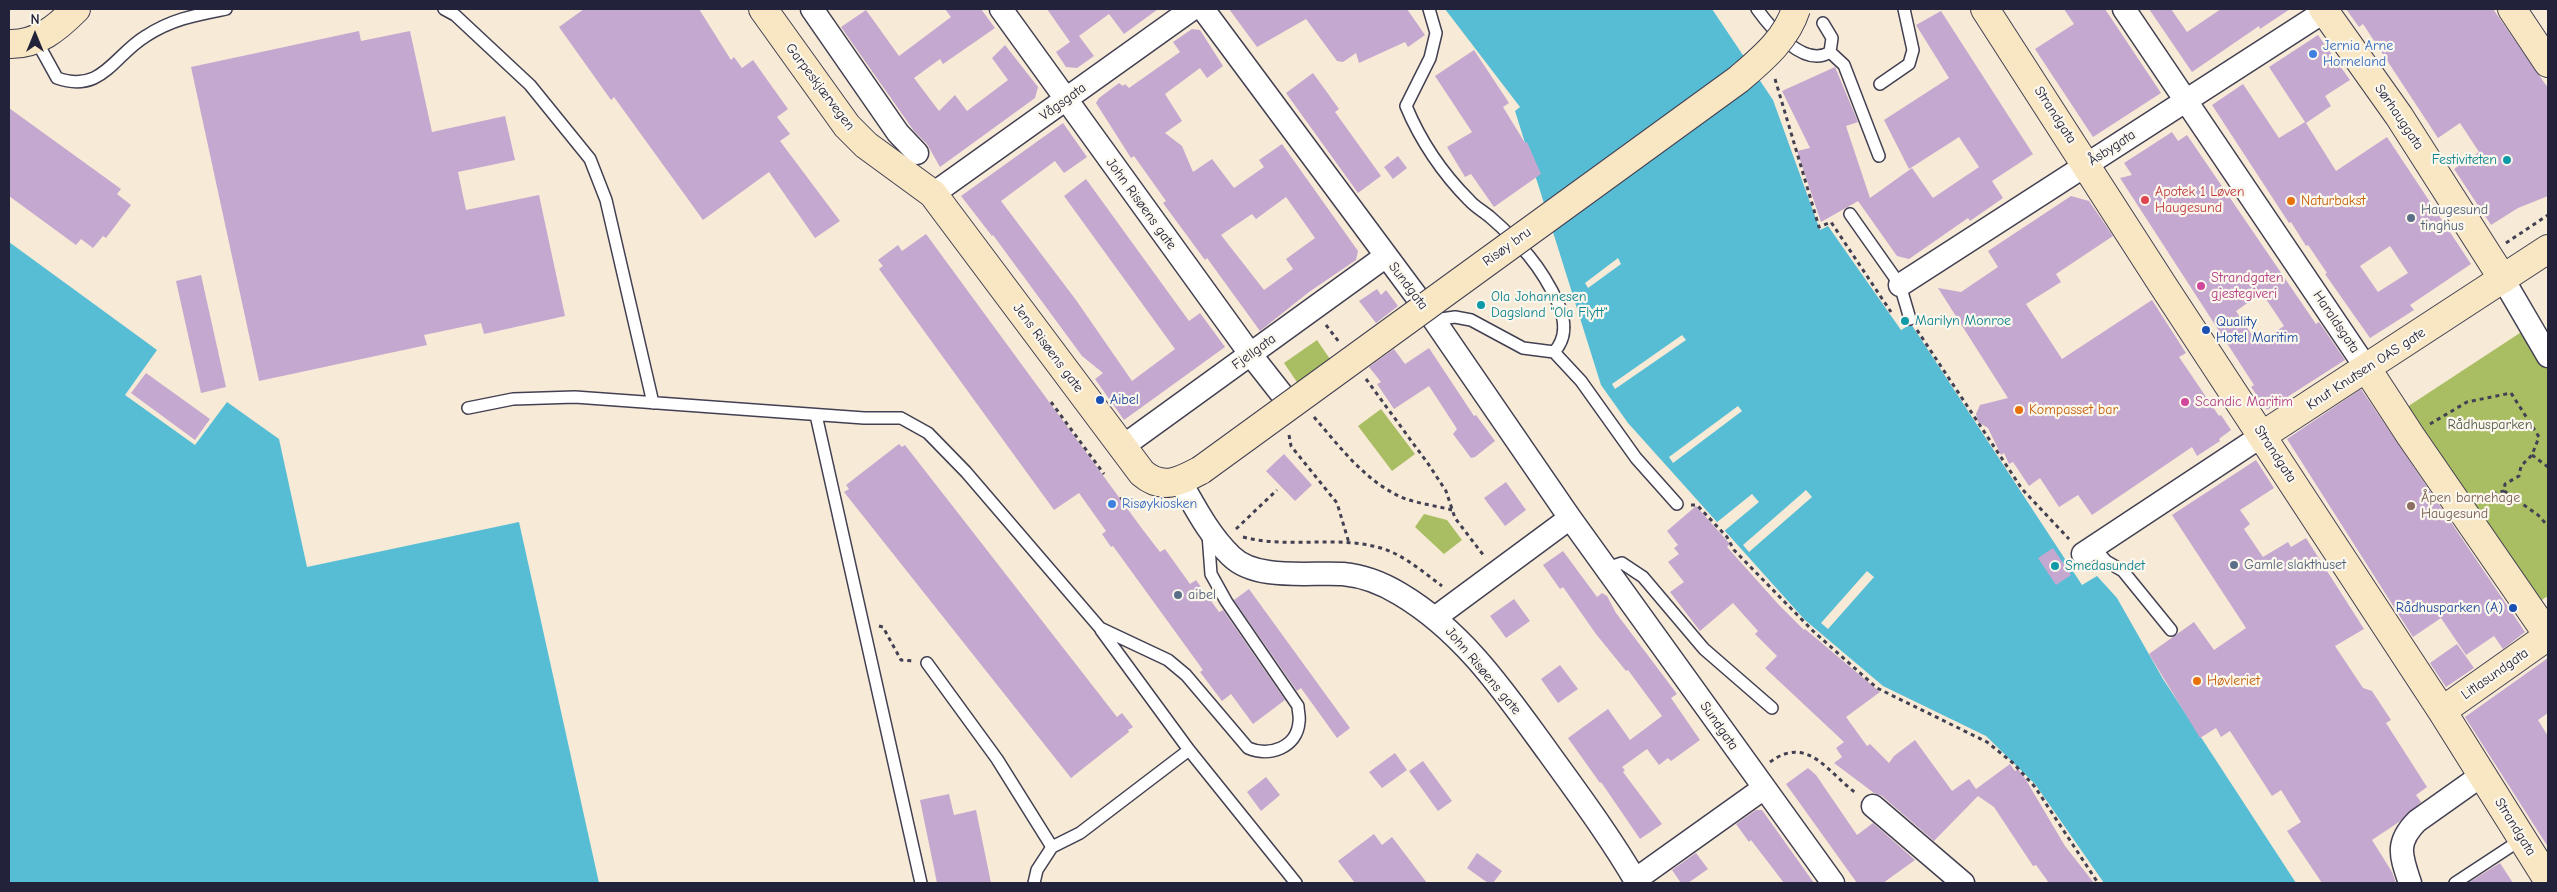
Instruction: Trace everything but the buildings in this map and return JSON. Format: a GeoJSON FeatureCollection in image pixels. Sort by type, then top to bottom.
{"type":"FeatureCollection","features":[{"type":"Feature","properties":{"kind":"street"},"geometry":{"type":"LineString","coordinates":[[9,44],[36,40],[48,34],[76,9]]}},
{"type":"Feature","properties":{"kind":"street","name":"Garpeskjærvegen"},"geometry":{"type":"LineString","coordinates":[[763,9],[847,126],[866,145],[934,194]]}},
{"type":"Feature","properties":{"kind":"street"},"geometry":{"type":"LineString","coordinates":[[812,9],[898,133],[917,153]]}},
{"type":"Feature","properties":{"kind":"street","name":"John Risøens gate"},"geometry":{"type":"LineString","coordinates":[[1001,9],[1251,355],[1284,397]]}},
{"type":"Feature","properties":{"kind":"street","name":"Vågsgata"},"geometry":{"type":"LineString","coordinates":[[934,194],[1192,9]]}},
{"type":"Feature","properties":{"kind":"street","name":"Sundgata"},"geometry":{"type":"LineString","coordinates":[[1203,9],[1434,320],[1570,518],[1833,883]]}},
{"type":"Feature","properties":{"kind":"street","name":"Risøy bru"},"geometry":{"type":"LineString","coordinates":[[1190,475],[1739,79],[1770,52],[1784,34],[1796,9]]}},
{"type":"Feature","properties":{"kind":"street","name":"Strandgata"},"geometry":{"type":"LineString","coordinates":[[1985,9],[2087,164],[2164,287],[2442,711],[2548,880]]}},
{"type":"Feature","properties":{"kind":"street","name":"Haraldsgata"},"geometry":{"type":"LineString","coordinates":[[2124,9],[2368,369],[2410,436],[2548,636]]}},
{"type":"Feature","properties":{"kind":"street"},"geometry":{"type":"LineString","coordinates":[[2512,9],[2548,63]]}},
{"type":"Feature","properties":{"kind":"street","name":"Åsbygata"},"geometry":{"type":"LineString","coordinates":[[1900,285],[2324,10]]}},
{"type":"Feature","properties":{"kind":"street","name":"Sørhauggata"},"geometry":{"type":"LineString","coordinates":[[2324,10],[2400,116],[2503,279]]}},
{"type":"Feature","properties":{"kind":"street","name":"Jens Risøens gate"},"geometry":{"type":"LineString","coordinates":[[934,194],[1142,473],[1154,481],[1170,484],[1190,475]]}},
{"type":"Feature","properties":{"kind":"street","name":"Knut Knutsen OAS gate"},"geometry":{"type":"LineString","coordinates":[[2088,550],[2368,369],[2548,249]]}},
{"type":"Feature","properties":{"kind":"street","name":"Fjellgata"},"geometry":{"type":"LineString","coordinates":[[1122,447],[1386,256]]}},
{"type":"Feature","properties":{"kind":"street"},"geometry":{"type":"LineString","coordinates":[[2503,279],[2548,356]]}},
{"type":"Feature","properties":{"kind":"street","name":"John Risøens gate"},"geometry":{"type":"LineString","coordinates":[[1190,475],[1207,527],[1231,557],[1253,569],[1264,572],[1346,574],[1373,580],[1436,617],[1454,633],[1494,680],[1586,804],[1636,881]]}},
{"type":"Feature","properties":{"kind":"street"},"geometry":{"type":"LineString","coordinates":[[1436,617],[1570,518]]}},
{"type":"Feature","properties":{"kind":"street","name":"Litlasundgata"},"geometry":{"type":"LineString","coordinates":[[2442,711],[2548,636]]}},
{"type":"Feature","properties":{"kind":"street"},"geometry":{"type":"LineString","coordinates":[[2410,883],[2401,845],[2408,830],[2417,820],[2482,775]]}},
{"type":"Feature","properties":{"kind":"street"},"geometry":{"type":"LineString","coordinates":[[1636,881],[1759,781]]}},
{"type":"Feature","properties":{"kind":"street"},"geometry":{"type":"LineString","coordinates":[[1873,806],[1963,883]]}},
{"type":"Feature","properties":{"kind":"lane"},"geometry":{"type":"LineString","coordinates":[[36,40],[57,78],[72,83],[92,79],[107,72],[144,37],[178,19],[226,9]]}},
{"type":"Feature","properties":{"kind":"lane"},"geometry":{"type":"LineString","coordinates":[[444,9],[455,15],[530,85],[590,159],[606,200],[653,403]]}},
{"type":"Feature","properties":{"kind":"lane"},"geometry":{"type":"LineString","coordinates":[[1429,9],[1436,33],[1430,58],[1406,106],[1416,130],[1470,201],[1510,237],[1545,276],[1564,317],[1564,334],[1554,352]]}},
{"type":"Feature","properties":{"kind":"lane"},"geometry":{"type":"LineString","coordinates":[[1757,9],[1779,35],[1798,51],[1816,56],[1824,56],[1830,52],[1832,38],[1823,23]]}},
{"type":"Feature","properties":{"kind":"lane"},"geometry":{"type":"LineString","coordinates":[[1880,84],[1909,64],[1913,50],[1904,9]]}},
{"type":"Feature","properties":{"kind":"lane"},"geometry":{"type":"LineString","coordinates":[[1830,52],[1844,65],[1879,156]]}},
{"type":"Feature","properties":{"kind":"lane"},"geometry":{"type":"LineString","coordinates":[[1850,214],[1900,285],[1910,319]]}},
{"type":"Feature","properties":{"kind":"lane"},"geometry":{"type":"LineString","coordinates":[[1434,320],[1455,317],[1471,320],[1522,348],[1554,352],[1581,381],[1636,458],[1677,504]]}},
{"type":"Feature","properties":{"kind":"lane"},"geometry":{"type":"LineString","coordinates":[[468,408],[513,399],[575,397],[816,415],[901,418],[928,434],[972,479],[1100,628],[1189,750],[1296,883]]}},
{"type":"Feature","properties":{"kind":"lane"},"geometry":{"type":"LineString","coordinates":[[816,415],[920,883]]}},
{"type":"Feature","properties":{"kind":"lane"},"geometry":{"type":"LineString","coordinates":[[1100,628],[1168,660],[1186,675],[1248,748],[1260,753],[1277,751],[1288,743],[1295,734],[1299,722],[1298,706],[1226,601],[1211,574],[1207,527]]}},
{"type":"Feature","properties":{"kind":"lane"},"geometry":{"type":"LineString","coordinates":[[2088,550],[2123,571],[2170,630]]}},
{"type":"Feature","properties":{"kind":"lane"},"geometry":{"type":"LineString","coordinates":[[1607,568],[1622,563],[1643,577],[1704,648],[1772,708]]}},
{"type":"Feature","properties":{"kind":"lane"},"geometry":{"type":"LineString","coordinates":[[927,663],[997,759],[1052,847]]}},
{"type":"Feature","properties":{"kind":"lane"},"geometry":{"type":"LineString","coordinates":[[1034,883],[1037,870],[1052,847],[1080,833],[1189,750]]}},
{"type":"Feature","properties":{"kind":"lane"},"geometry":{"type":"LineString","coordinates":[[2455,883],[2522,839]]}},
{"type":"Feature","properties":{"kind":"path"},"geometry":{"type":"LineString","coordinates":[[2501,246],[2548,215]]}},
{"type":"Feature","properties":{"kind":"path"},"geometry":{"type":"LineString","coordinates":[[1314,309],[1343,347]]}},
{"type":"Feature","properties":{"kind":"path"},"geometry":{"type":"LineString","coordinates":[[1360,371],[1446,491],[1455,518],[1497,572]]}},
{"type":"Feature","properties":{"kind":"path"},"geometry":{"type":"LineString","coordinates":[[2410,436],[2467,402],[2511,393],[2539,437],[2532,455],[2520,466],[2519,476],[2505,484],[2504,491]]}},
{"type":"Feature","properties":{"kind":"path"},"geometry":{"type":"LineString","coordinates":[[1284,397],[1311,414],[1348,456],[1391,491],[1407,499],[1452,510]]}},
{"type":"Feature","properties":{"kind":"path"},"geometry":{"type":"LineString","coordinates":[[1284,397],[1291,446],[1337,503],[1348,543]]}},
{"type":"Feature","properties":{"kind":"path"},"geometry":{"type":"LineString","coordinates":[[1051,402],[1104,474]]}},
{"type":"Feature","properties":{"kind":"path"},"geometry":{"type":"LineString","coordinates":[[2532,455],[2548,467]]}},
{"type":"Feature","properties":{"kind":"path"},"geometry":{"type":"LineString","coordinates":[[1276,490],[1235,528],[1243,537],[1259,542],[1348,543],[1372,546],[1395,553],[1443,586]]}},
{"type":"Feature","properties":{"kind":"path"},"geometry":{"type":"LineString","coordinates":[[2456,503],[2504,491],[2538,515],[2548,526]]}},
{"type":"Feature","properties":{"kind":"path"},"geometry":{"type":"LineString","coordinates":[[1677,504],[1696,505],[1727,537],[1734,550],[1813,631],[1877,688],[1987,742],[2012,764],[2035,787],[2098,883]]}},
{"type":"Feature","properties":{"kind":"path"},"geometry":{"type":"LineString","coordinates":[[862,621],[883,627],[901,660],[927,663]]}},
{"type":"Feature","properties":{"kind":"path"},"geometry":{"type":"LineString","coordinates":[[1759,781],[1774,759],[1787,752],[1798,751],[1816,757],[1846,786],[1873,806]]}},
{"type":"Feature","properties":{"kind":"green space","name":"Rådhusparken"},"geometry":{"type":"Polygon","coordinates":[[[2529,327],[2548,356],[2548,596],[2540,601],[2407,407],[2529,327]]]}},
{"type":"Feature","properties":{"kind":"green space"},"geometry":{"type":"Polygon","coordinates":[[[1317,340],[1336,368],[1303,391],[1284,363],[1317,340]]]}},
{"type":"Feature","properties":{"kind":"green space"},"geometry":{"type":"Polygon","coordinates":[[[1381,409],[1415,454],[1392,471],[1358,426],[1381,409]]]}},
{"type":"Feature","properties":{"kind":"green space"},"geometry":{"type":"Polygon","coordinates":[[[1424,514],[1447,520],[1462,540],[1444,554],[1415,527],[1424,514]]]}},
{"type":"Feature","properties":{"kind":"water"},"geometry":{"type":"Polygon","coordinates":[[[1445,9],[1712,9],[1773,100],[1820,230],[1828,226],[1901,330],[1911,324],[2082,585],[2097,576],[2117,598],[2163,679],[2296,883],[2104,883],[2035,784],[1986,736],[1883,686],[1805,620],[1628,423],[1601,385],[1515,111],[1520,107],[1445,9]]]}},
{"type":"Feature","properties":{"kind":"water"},"geometry":{"type":"Polygon","coordinates":[[[9,242],[157,350],[125,395],[195,445],[227,402],[279,439],[307,567],[519,522],[599,883],[9,883],[9,242]]]}},
{"type":"Feature","properties":{"kind":"pier"},"geometry":{"type":"Polygon","coordinates":[[[1618,258],[1621,264],[1588,288],[1585,283],[1618,258]]]}},
{"type":"Feature","properties":{"kind":"pier"},"geometry":{"type":"Polygon","coordinates":[[[1682,335],[1686,340],[1615,389],[1612,384],[1682,335]]]}},
{"type":"Feature","properties":{"kind":"pier"},"geometry":{"type":"Polygon","coordinates":[[[1738,406],[1742,411],[1673,463],[1669,457],[1738,406]]]}},
{"type":"Feature","properties":{"kind":"pier"},"geometry":{"type":"Polygon","coordinates":[[[1806,490],[1812,497],[1749,552],[1743,545],[1806,490]]]}},
{"type":"Feature","properties":{"kind":"pier"},"geometry":{"type":"Polygon","coordinates":[[[1752,494],[1759,502],[1723,532],[1716,523],[1752,494]]]}},
{"type":"Feature","properties":{"kind":"pier"},"geometry":{"type":"Polygon","coordinates":[[[1867,571],[1874,577],[1828,629],[1821,623],[1867,571]]]}},
{"type":"Feature","properties":{"kind":"place","name":"Jernia Arne Horneland"},"geometry":{"type":"Point","coordinates":[2313,54]}},
{"type":"Feature","properties":{"kind":"place","name":"Festiviteten"},"geometry":{"type":"Point","coordinates":[2507,160]}},
{"type":"Feature","properties":{"kind":"place","name":"Apotek 1 Løven Haugesund"},"geometry":{"type":"Point","coordinates":[2145,200]}},
{"type":"Feature","properties":{"kind":"place","name":"Naturbakst"},"geometry":{"type":"Point","coordinates":[2291,201]}},
{"type":"Feature","properties":{"kind":"place","name":"Haugesund tinghus"},"geometry":{"type":"Point","coordinates":[2411,218]}},
{"type":"Feature","properties":{"kind":"place","name":"Strandgaten gjestegiveri"},"geometry":{"type":"Point","coordinates":[2201,286]}},
{"type":"Feature","properties":{"kind":"place","name":"Ola Johannesen Dagsland \"Ola Flytt\""},"geometry":{"type":"Point","coordinates":[1481,305]}},
{"type":"Feature","properties":{"kind":"place","name":"Marilyn Monroe"},"geometry":{"type":"Point","coordinates":[1905,321]}},
{"type":"Feature","properties":{"kind":"place","name":"Quality Hotel Maritim"},"geometry":{"type":"Point","coordinates":[2206,330]}},
{"type":"Feature","properties":{"kind":"place","name":"Aibel"},"geometry":{"type":"Point","coordinates":[1100,400]}},
{"type":"Feature","properties":{"kind":"place","name":"Scandic Maritim"},"geometry":{"type":"Point","coordinates":[2185,402]}},
{"type":"Feature","properties":{"kind":"place","name":"Kompasset bar"},"geometry":{"type":"Point","coordinates":[2019,410]}},
{"type":"Feature","properties":{"kind":"place","name":"Risøykiosken"},"geometry":{"type":"Point","coordinates":[1112,504]}},
{"type":"Feature","properties":{"kind":"place","name":"Åpen barnehage Haugesund"},"geometry":{"type":"Point","coordinates":[2411,506]}},
{"type":"Feature","properties":{"kind":"place","name":"Gamle slakthuset"},"geometry":{"type":"Point","coordinates":[2234,565]}},
{"type":"Feature","properties":{"kind":"place","name":"Smedasundet"},"geometry":{"type":"Point","coordinates":[2055,566]}},
{"type":"Feature","properties":{"kind":"place","name":"aibel"},"geometry":{"type":"Point","coordinates":[1178,595]}},
{"type":"Feature","properties":{"kind":"place","name":"Rådhusparken (A)"},"geometry":{"type":"Point","coordinates":[2513,608]}},
{"type":"Feature","properties":{"kind":"place","name":"Høvleriet"},"geometry":{"type":"Point","coordinates":[2197,681]}}]}
